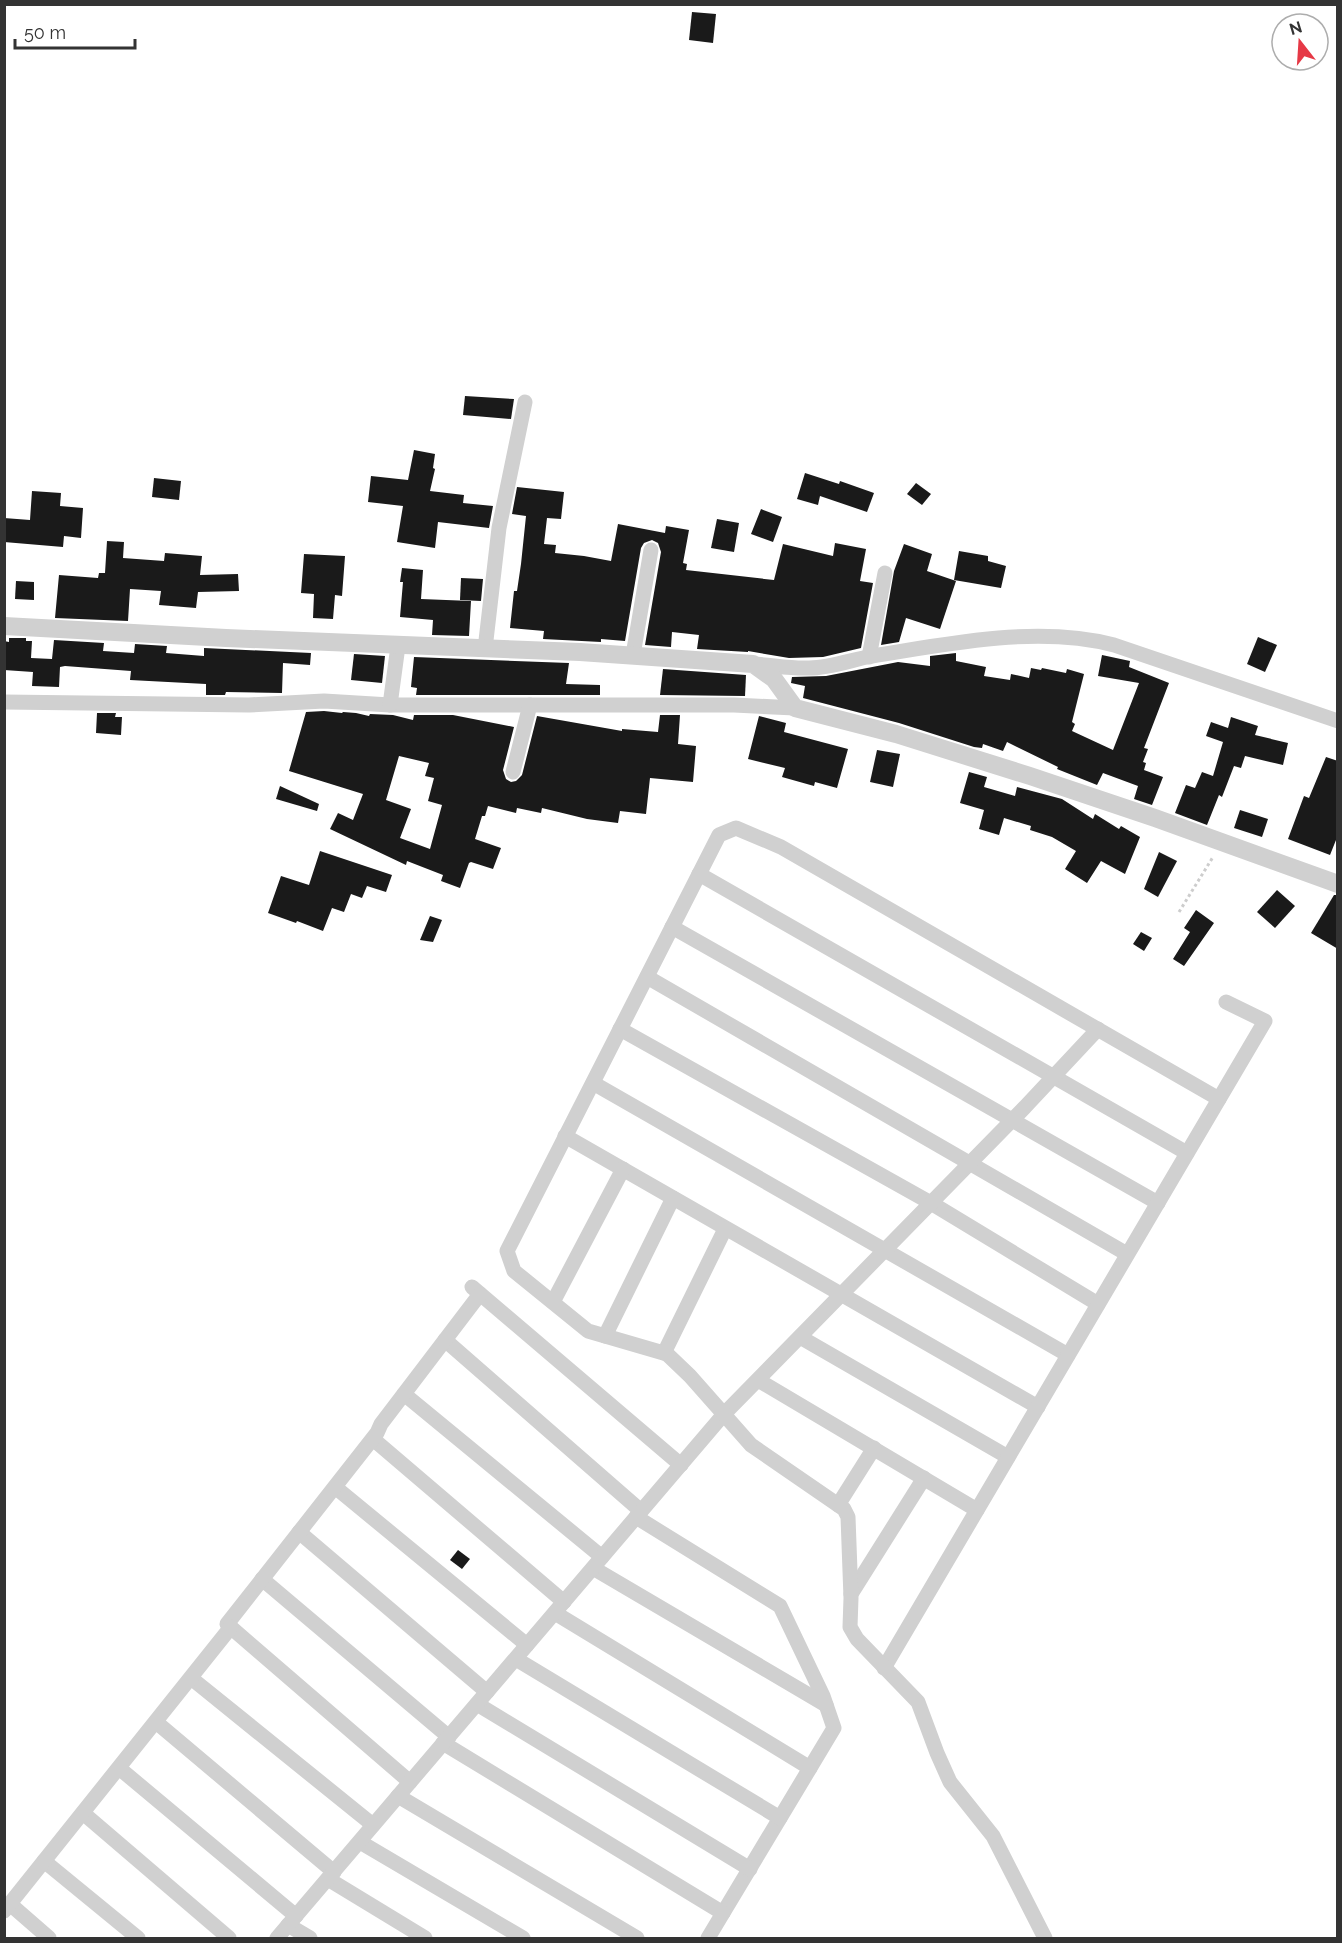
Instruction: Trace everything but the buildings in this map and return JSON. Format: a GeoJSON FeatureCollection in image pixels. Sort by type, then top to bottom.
{"type":"FeatureCollection","features":[{"type":"Feature","properties":{"kind":"street"},"geometry":{"type":"LineString","coordinates":[[485,648],[499,528],[525,402]]}},
{"type":"Feature","properties":{"kind":"street"},"geometry":{"type":"LineString","coordinates":[[633,655],[651,550]]}},
{"type":"Feature","properties":{"kind":"street"},"geometry":{"type":"LineString","coordinates":[[869,657],[885,573]]}},
{"type":"Feature","properties":{"kind":"street"},"geometry":{"type":"LineString","coordinates":[[4,626],[398,646],[633,655],[810,669],[869,657],[1016,637],[1076,637],[1114,645],[1338,721]]}},
{"type":"Feature","properties":{"kind":"street"},"geometry":{"type":"LineString","coordinates":[[390,705],[398,646]]}},
{"type":"Feature","properties":{"kind":"street"},"geometry":{"type":"LineString","coordinates":[[753,664],[774,679],[795,708]]}},
{"type":"Feature","properties":{"kind":"street"},"geometry":{"type":"LineString","coordinates":[[4,702],[249,705],[324,701],[390,705],[734,705],[795,708],[931,745],[1087,795],[1338,884]]}},
{"type":"Feature","properties":{"kind":"street"},"geometry":{"type":"LineString","coordinates":[[513,772],[530,705]]}},
{"type":"Feature","properties":{"kind":"street"},"geometry":{"type":"LineString","coordinates":[[1045,1938],[993,1836],[950,1782],[918,1702],[856,1639],[850,1627],[848,1517],[844,1509],[751,1445],[690,1376],[664,1353],[588,1331],[514,1271],[507,1251],[719,835],[736,828],[791,853],[1219,1099]]}},
{"type":"Feature","properties":{"kind":"street"},"geometry":{"type":"LineString","coordinates":[[699,874],[1187,1153]]}},
{"type":"Feature","properties":{"kind":"street"},"geometry":{"type":"LineString","coordinates":[[672,927],[1158,1203]]}},
{"type":"Feature","properties":{"kind":"street"},"geometry":{"type":"LineString","coordinates":[[646,978],[1127,1254]]}},
{"type":"Feature","properties":{"kind":"street"},"geometry":{"type":"LineString","coordinates":[[884,1668],[1265,1021],[1226,1002]]}},
{"type":"Feature","properties":{"kind":"street"},"geometry":{"type":"LineString","coordinates":[[620,1029],[931,1203],[1098,1304]]}},
{"type":"Feature","properties":{"kind":"street"},"geometry":{"type":"LineString","coordinates":[[277,1938],[724,1414],[970,1164],[1098,1029]]}},
{"type":"Feature","properties":{"kind":"street"},"geometry":{"type":"LineString","coordinates":[[593,1083],[1068,1355]]}},
{"type":"Feature","properties":{"kind":"street"},"geometry":{"type":"LineString","coordinates":[[565,1136],[1038,1407]]}},
{"type":"Feature","properties":{"kind":"street"},"geometry":{"type":"LineString","coordinates":[[553,1302],[623,1169]]}},
{"type":"Feature","properties":{"kind":"street"},"geometry":{"type":"LineString","coordinates":[[605,1336],[673,1198]]}},
{"type":"Feature","properties":{"kind":"street"},"geometry":{"type":"LineString","coordinates":[[664,1353],[725,1229]]}},
{"type":"Feature","properties":{"kind":"street"},"geometry":{"type":"LineString","coordinates":[[410,1782],[227,1624],[373,1439],[445,1340],[476,1290],[681,1465]]}},
{"type":"Feature","properties":{"kind":"street"},"geometry":{"type":"LineString","coordinates":[[800,1337],[1008,1457]]}},
{"type":"Feature","properties":{"kind":"street"},"geometry":{"type":"LineString","coordinates":[[445,1340],[639,1514],[780,1606],[826,1706],[834,1728],[708,1938]]}},
{"type":"Feature","properties":{"kind":"street"},"geometry":{"type":"LineString","coordinates":[[758,1380],[977,1510]]}},
{"type":"Feature","properties":{"kind":"street"},"geometry":{"type":"LineString","coordinates":[[404,1394],[597,1563],[826,1706]]}},
{"type":"Feature","properties":{"kind":"street"},"geometry":{"type":"LineString","coordinates":[[373,1439],[559,1607],[810,1768]]}},
{"type":"Feature","properties":{"kind":"street"},"geometry":{"type":"LineString","coordinates":[[838,1505],[874,1448]]}},
{"type":"Feature","properties":{"kind":"street"},"geometry":{"type":"LineString","coordinates":[[851,1594],[924,1478]]}},
{"type":"Feature","properties":{"kind":"street"},"geometry":{"type":"LineString","coordinates":[[335,1486],[527,1645]]}},
{"type":"Feature","properties":{"kind":"street"},"geometry":{"type":"LineString","coordinates":[[299,1532],[482,1698],[750,1869]]}},
{"type":"Feature","properties":{"kind":"street"},"geometry":{"type":"LineString","coordinates":[[262,1579],[446,1740],[723,1913]]}},
{"type":"Feature","properties":{"kind":"street"},"geometry":{"type":"LineString","coordinates":[[49,1938],[7,1908],[231,1628]]}},
{"type":"Feature","properties":{"kind":"street"},"geometry":{"type":"LineString","coordinates":[[516,1659],[780,1818]]}},
{"type":"Feature","properties":{"kind":"street"},"geometry":{"type":"LineString","coordinates":[[191,1678],[373,1826]]}},
{"type":"Feature","properties":{"kind":"street"},"geometry":{"type":"LineString","coordinates":[[156,1722],[331,1876],[424,1938]]}},
{"type":"Feature","properties":{"kind":"street"},"geometry":{"type":"LineString","coordinates":[[119,1768],[310,1938]]}},
{"type":"Feature","properties":{"kind":"street"},"geometry":{"type":"LineString","coordinates":[[398,1797],[637,1938]]}},
{"type":"Feature","properties":{"kind":"street"},"geometry":{"type":"LineString","coordinates":[[83,1813],[230,1938]]}},
{"type":"Feature","properties":{"kind":"street"},"geometry":{"type":"LineString","coordinates":[[360,1842],[523,1938]]}},
{"type":"Feature","properties":{"kind":"street"},"geometry":{"type":"LineString","coordinates":[[44,1861],[138,1938]]}},
{"type":"Feature","properties":{"kind":"path"},"geometry":{"type":"LineString","coordinates":[[1179,912],[1221,842]]}}]}
